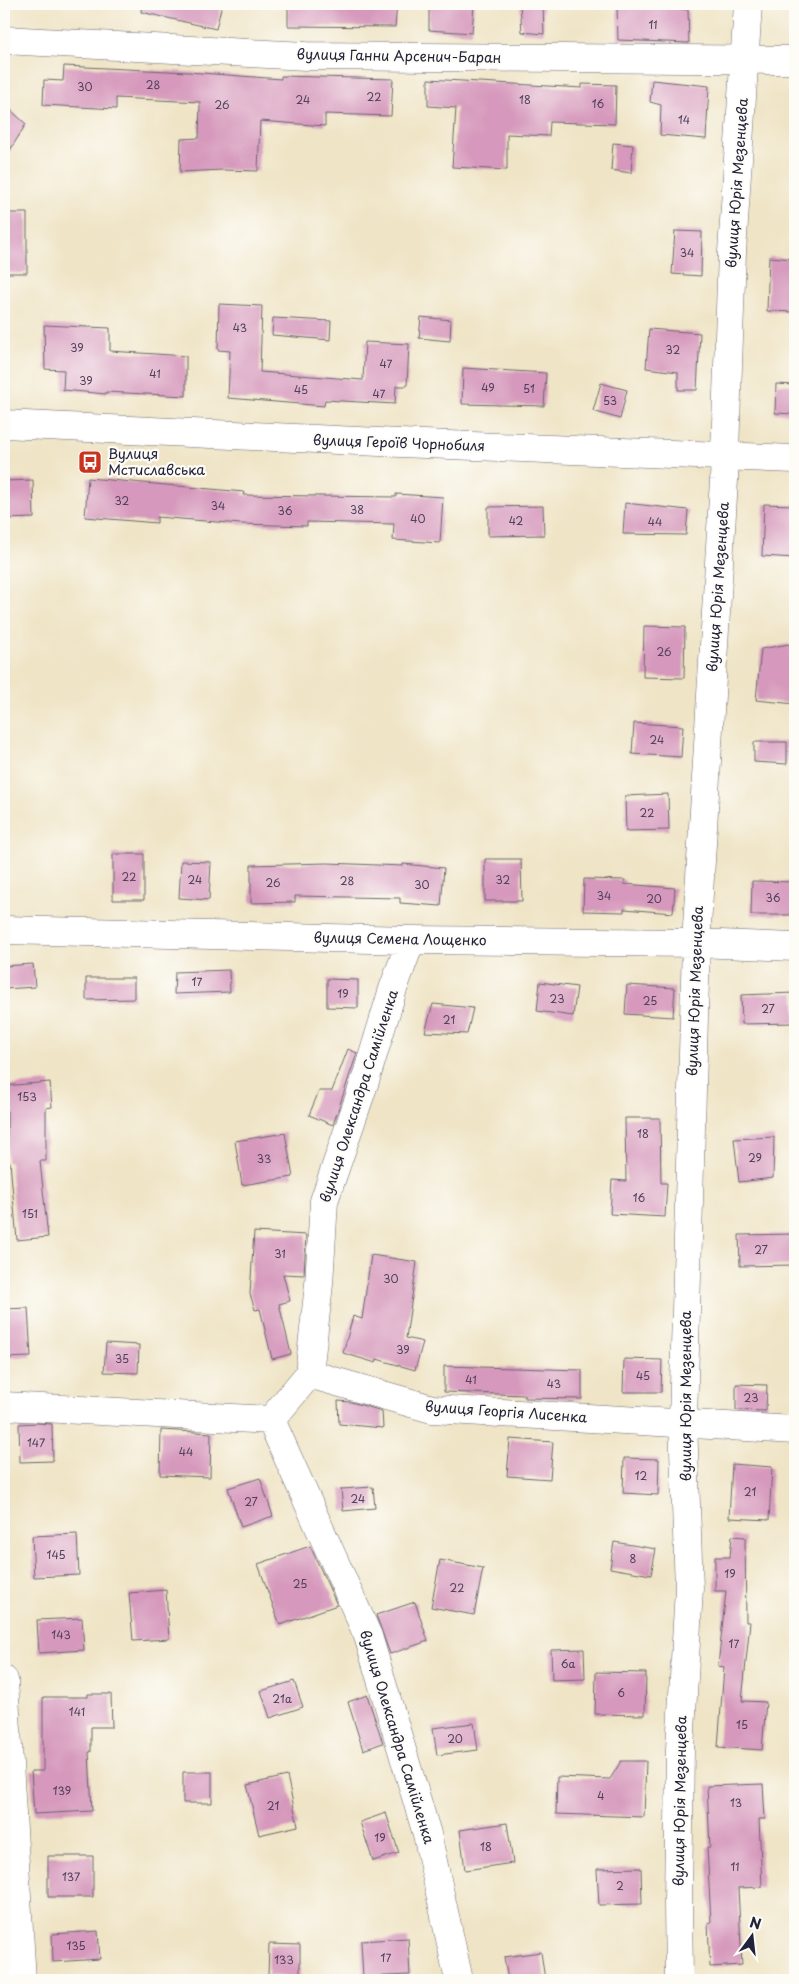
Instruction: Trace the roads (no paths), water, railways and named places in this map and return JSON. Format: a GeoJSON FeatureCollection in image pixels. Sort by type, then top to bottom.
{"type":"FeatureCollection","features":[{"type":"Feature","properties":{"kind":"street","name":"вулиця Юрія Мезенцева"},"geometry":{"type":"LineString","coordinates":[[679,1980],[680,1749],[689,1588],[683,1422],[696,943],[724,456],[732,252],[746,59],[748,4]]}},
{"type":"Feature","properties":{"kind":"street","name":"вулиця Ганни Арсенич-Баран"},"geometry":{"type":"LineString","coordinates":[[4,40],[306,56],[795,60]]}},
{"type":"Feature","properties":{"kind":"street","name":"вулиця Героїв Чорнобиля"},"geometry":{"type":"LineString","coordinates":[[4,424],[102,430],[795,459]]}},
{"type":"Feature","properties":{"kind":"street","name":"вулиця Семена Лощенко"},"geometry":{"type":"LineString","coordinates":[[4,930],[411,940],[696,943],[795,947]]}},
{"type":"Feature","properties":{"kind":"street","name":"вулиця Олександра Самійленка"},"geometry":{"type":"LineString","coordinates":[[309,1374],[319,1284],[324,1201],[366,1078],[393,989],[411,940]]}},
{"type":"Feature","properties":{"kind":"street"},"geometry":{"type":"LineString","coordinates":[[4,1406],[271,1420],[309,1374]]}},
{"type":"Feature","properties":{"kind":"street","name":"вулиця Георгія Лисенка"},"geometry":{"type":"LineString","coordinates":[[309,1374],[432,1409],[683,1422],[795,1430]]}},
{"type":"Feature","properties":{"kind":"street","name":"вулиця Олександра Самійленка"},"geometry":{"type":"LineString","coordinates":[[271,1420],[368,1636],[427,1834],[459,1980]]}},
{"type":"Feature","properties":{"kind":"street"},"geometry":{"type":"LineString","coordinates":[[4,1680],[22,1980]]}},
{"type":"Feature","properties":{"kind":"place","name":"Вулиця Мстиславська"},"geometry":{"type":"Point","coordinates":[90,462]}}]}
